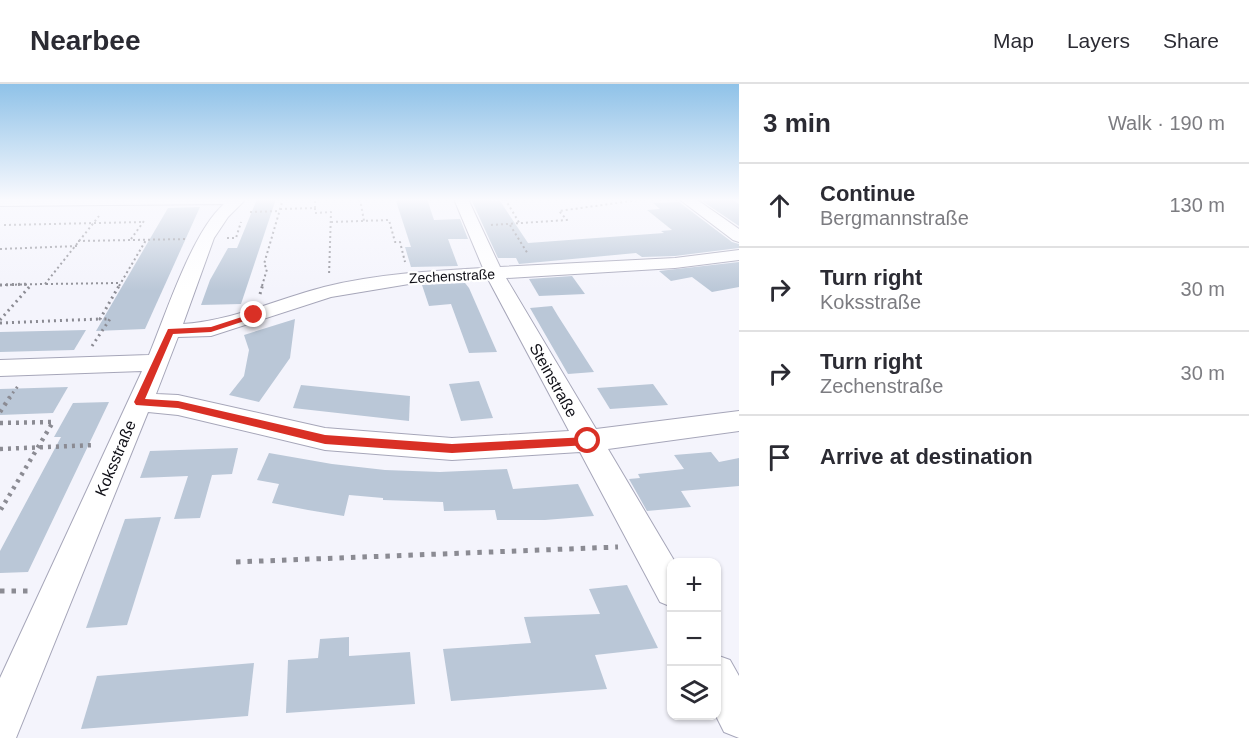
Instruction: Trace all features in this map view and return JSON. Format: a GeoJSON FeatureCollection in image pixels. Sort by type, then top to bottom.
{"type":"FeatureCollection","features":[{"type":"Feature","properties":{"kind":"street","name":"Koksstraße"},"geometry":{"type":"LineString","coordinates":[[0,725],[157,363],[206,238],[212,230]]}},
{"type":"Feature","properties":{"kind":"street","name":"Steinstraße"},"geometry":{"type":"LineString","coordinates":[[474,230],[494,273],[667,581]]}},
{"type":"Feature","properties":{"kind":"street","name":"Zechenstraße"},"geometry":{"type":"LineString","coordinates":[[170,331],[211,329],[328,292],[409,278],[675,263],[739,255]]}},
{"type":"Feature","properties":{"kind":"street"},"geometry":{"type":"LineString","coordinates":[[0,368],[157,363]]}},
{"type":"Feature","properties":{"kind":"street"},"geometry":{"type":"LineString","coordinates":[[139,402],[178,405],[325,440],[452,449],[588,441],[739,421]]}},
{"type":"Feature","properties":{"kind":"street"},"geometry":{"type":"LineString","coordinates":[[721,682],[739,717]]}},
{"type":"Feature","properties":{"kind":"path"},"geometry":{"type":"LineString","coordinates":[[45,284],[77,246],[78,241],[88,230]]}},
{"type":"Feature","properties":{"kind":"path"},"geometry":{"type":"LineString","coordinates":[[131,240],[138,230]]}},
{"type":"Feature","properties":{"kind":"path"},"geometry":{"type":"LineString","coordinates":[[78,241],[236,238],[237,230]]}},
{"type":"Feature","properties":{"kind":"path"},"geometry":{"type":"LineString","coordinates":[[254,315],[267,269],[264,264],[274,230]]}},
{"type":"Feature","properties":{"kind":"path"},"geometry":{"type":"LineString","coordinates":[[328,292],[331,230]]}},
{"type":"Feature","properties":{"kind":"path"},"geometry":{"type":"LineString","coordinates":[[392,230],[395,242],[400,242],[409,278]]}},
{"type":"Feature","properties":{"kind":"path"},"geometry":{"type":"LineString","coordinates":[[512,230],[539,271]]}},
{"type":"Feature","properties":{"kind":"path"},"geometry":{"type":"LineString","coordinates":[[100,319],[146,240]]}},
{"type":"Feature","properties":{"kind":"path"},"geometry":{"type":"LineString","coordinates":[[0,249],[77,246]]}},
{"type":"Feature","properties":{"kind":"path"},"geometry":{"type":"LineString","coordinates":[[0,285],[120,283]]}},
{"type":"Feature","properties":{"kind":"path"},"geometry":{"type":"LineString","coordinates":[[0,321],[31,284]]}},
{"type":"Feature","properties":{"kind":"path"},"geometry":{"type":"LineString","coordinates":[[0,321],[110,319],[80,365]]}},
{"type":"Feature","properties":{"kind":"path"},"geometry":{"type":"LineString","coordinates":[[0,423],[53,422],[0,511]]}},
{"type":"Feature","properties":{"kind":"path"},"geometry":{"type":"LineString","coordinates":[[0,449],[122,444]]}},
{"type":"Feature","properties":{"kind":"path"},"geometry":{"type":"LineString","coordinates":[[236,562],[648,546]]}},
{"type":"Feature","properties":{"kind":"building"},"geometry":{"type":"Polygon","coordinates":[[[155,230],[190,230],[145,329],[96,331],[155,230]]]}},
{"type":"Feature","properties":{"kind":"building"},"geometry":{"type":"Polygon","coordinates":[[[245,230],[266,230],[241,304],[201,305],[210,280],[228,248],[237,248],[245,230]]]}},
{"type":"Feature","properties":{"kind":"building"},"geometry":{"type":"Polygon","coordinates":[[[405,230],[464,230],[468,239],[448,239],[458,266],[411,267],[405,247],[411,247],[405,230]]]}},
{"type":"Feature","properties":{"kind":"building"},"geometry":{"type":"Polygon","coordinates":[[[485,230],[519,230],[528,243],[664,233],[661,231],[671,230],[715,230],[732,242],[739,244],[739,248],[675,256],[642,257],[636,253],[519,264],[516,258],[498,258],[485,230]]]}},
{"type":"Feature","properties":{"kind":"building"},"geometry":{"type":"Polygon","coordinates":[[[739,262],[739,287],[712,292],[692,277],[671,281],[659,271],[739,262]]]}},
{"type":"Feature","properties":{"kind":"building"},"geometry":{"type":"Polygon","coordinates":[[[572,276],[585,294],[539,296],[529,279],[572,276]]]}},
{"type":"Feature","properties":{"kind":"building"},"geometry":{"type":"Polygon","coordinates":[[[465,283],[497,352],[469,353],[451,304],[429,306],[422,285],[465,283]]]}},
{"type":"Feature","properties":{"kind":"building"},"geometry":{"type":"Polygon","coordinates":[[[552,306],[594,372],[568,374],[530,308],[552,306]]]}},
{"type":"Feature","properties":{"kind":"building"},"geometry":{"type":"Polygon","coordinates":[[[295,319],[290,358],[259,402],[229,395],[244,376],[249,350],[244,335],[295,319]]]}},
{"type":"Feature","properties":{"kind":"building"},"geometry":{"type":"Polygon","coordinates":[[[86,330],[74,350],[0,352],[0,332],[86,330]]]}},
{"type":"Feature","properties":{"kind":"building"},"geometry":{"type":"Polygon","coordinates":[[[479,381],[493,418],[461,421],[449,384],[479,381]]]}},
{"type":"Feature","properties":{"kind":"building"},"geometry":{"type":"Polygon","coordinates":[[[653,384],[668,405],[610,409],[597,388],[653,384]]]}},
{"type":"Feature","properties":{"kind":"building"},"geometry":{"type":"Polygon","coordinates":[[[301,385],[410,396],[409,421],[293,408],[301,385]]]}},
{"type":"Feature","properties":{"kind":"building"},"geometry":{"type":"Polygon","coordinates":[[[68,387],[53,413],[0,415],[0,389],[68,387]]]}},
{"type":"Feature","properties":{"kind":"building"},"geometry":{"type":"Polygon","coordinates":[[[109,402],[28,572],[0,573],[0,551],[61,437],[54,437],[73,403],[109,402]]]}},
{"type":"Feature","properties":{"kind":"building"},"geometry":{"type":"Polygon","coordinates":[[[238,448],[232,474],[212,475],[200,518],[174,519],[188,476],[140,478],[150,451],[238,448]]]}},
{"type":"Feature","properties":{"kind":"building"},"geometry":{"type":"Polygon","coordinates":[[[711,452],[719,462],[739,458],[739,486],[681,491],[691,507],[647,511],[629,479],[640,478],[638,474],[684,469],[674,455],[711,452]]]}},
{"type":"Feature","properties":{"kind":"building"},"geometry":{"type":"Polygon","coordinates":[[[269,453],[385,470],[440,472],[507,469],[513,489],[578,484],[594,516],[545,520],[497,520],[495,510],[444,511],[443,502],[383,500],[383,498],[349,495],[344,516],[308,510],[272,503],[279,484],[257,480],[269,453]]]}},
{"type":"Feature","properties":{"kind":"building"},"geometry":{"type":"Polygon","coordinates":[[[161,517],[127,625],[86,628],[125,519],[161,517]]]}},
{"type":"Feature","properties":{"kind":"building"},"geometry":{"type":"Polygon","coordinates":[[[627,585],[658,648],[595,655],[607,689],[451,701],[443,649],[531,643],[524,617],[600,614],[589,589],[627,585]]]}},
{"type":"Feature","properties":{"kind":"building"},"geometry":{"type":"Polygon","coordinates":[[[349,637],[349,656],[410,652],[415,704],[286,713],[288,660],[318,658],[320,639],[349,637]]]}},
{"type":"Feature","properties":{"kind":"building"},"geometry":{"type":"Polygon","coordinates":[[[254,663],[248,716],[81,729],[97,676],[254,663]]]}},
{"type":"Feature","properties":{"kind":"route"},"geometry":{"type":"LineString","coordinates":[[254,315],[211,329],[170,331],[139,402],[178,405],[325,440],[452,449],[588,441]]}}]}
